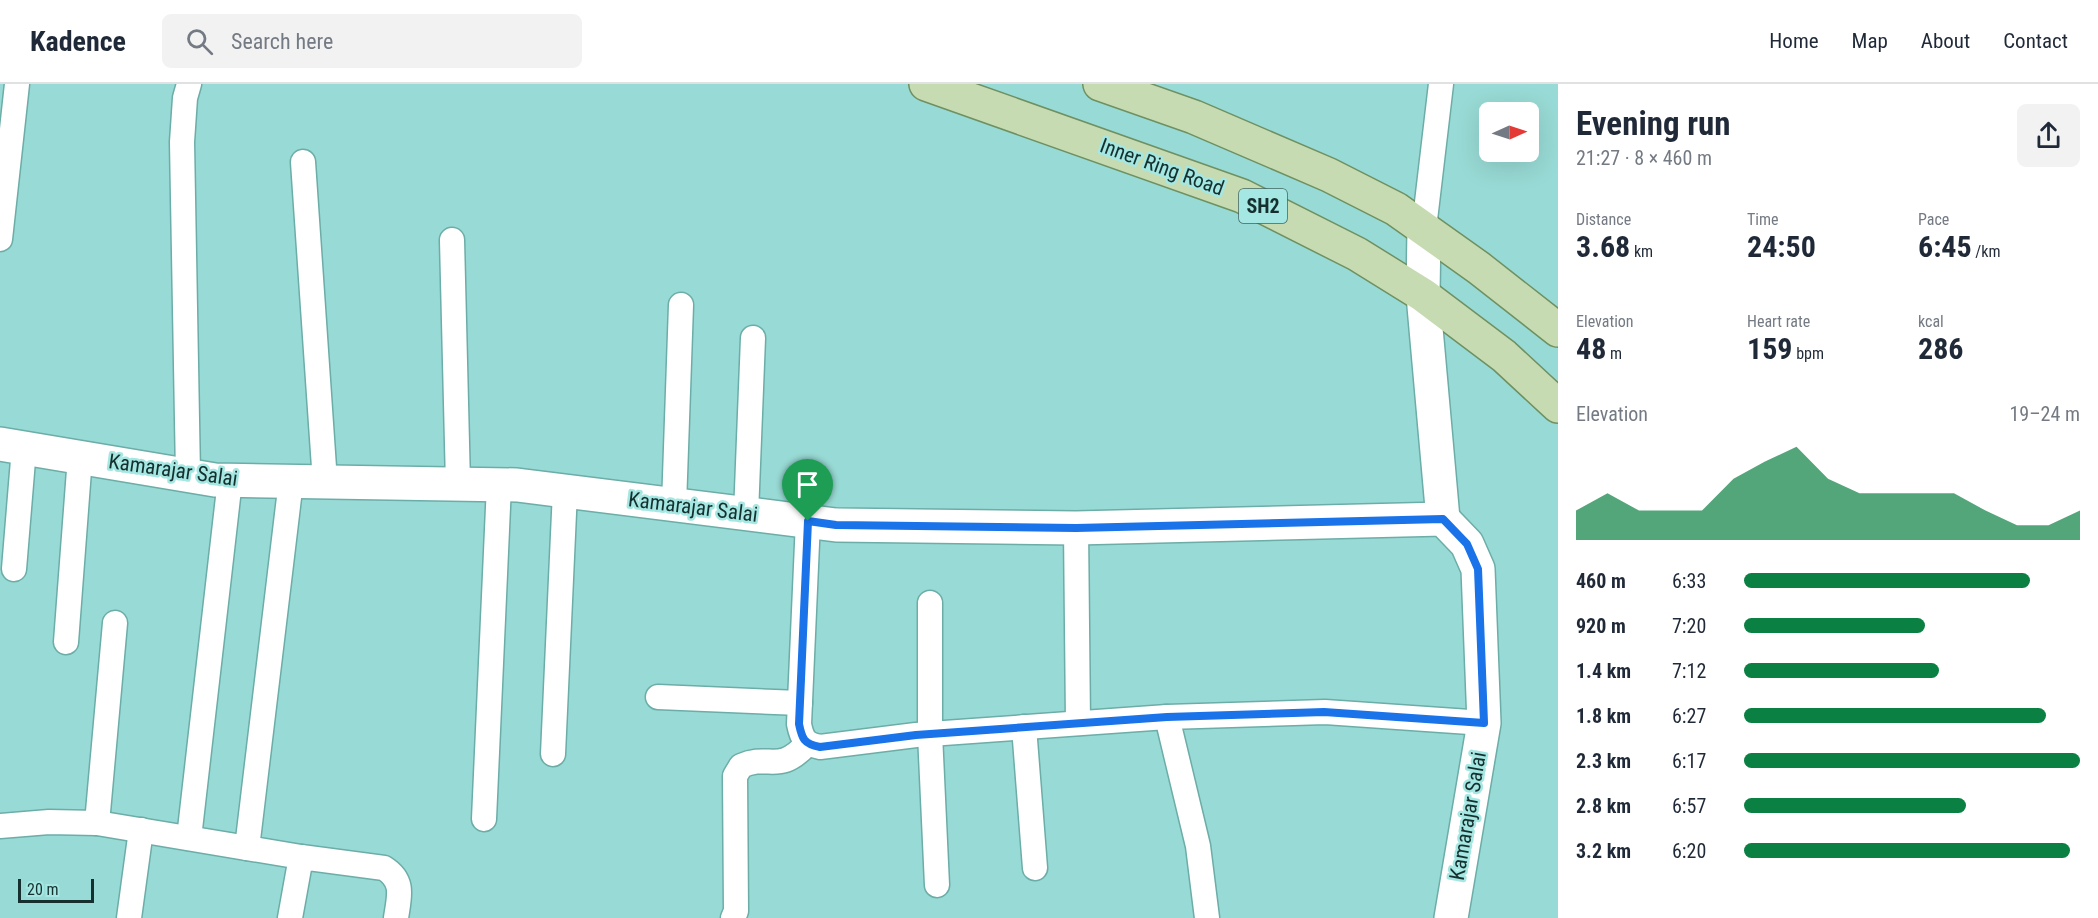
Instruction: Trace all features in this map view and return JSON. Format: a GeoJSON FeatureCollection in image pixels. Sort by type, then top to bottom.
{"type":"FeatureCollection","features":[{"type":"Feature","properties":{"kind":"main road","name":"Inner Ring Road"},"geometry":{"type":"LineString","coordinates":[[926,84],[1242,196],[1357,255],[1423,296],[1504,356],[1558,406]]}},
{"type":"Feature","properties":{"kind":"main road","name":"SH2"},"geometry":{"type":"LineString","coordinates":[[1100,84],[1194,117],[1329,175],[1396,209],[1558,330]]}},
{"type":"Feature","properties":{"kind":"main road"},"geometry":{"type":"LineString","coordinates":[[1424,228],[1423,296],[1443,519]]}},
{"type":"Feature","properties":{"kind":"main road","name":"Kamarajar Salai"},"geometry":{"type":"LineString","coordinates":[[12,446],[230,480],[499,485],[848,525],[1076,528],[1443,519],[1467,544],[1478,569],[1484,723],[1450,918]]}},
{"type":"Feature","properties":{"kind":"street"},"geometry":{"type":"LineString","coordinates":[[0,239],[17,84]]}},
{"type":"Feature","properties":{"kind":"street"},"geometry":{"type":"LineString","coordinates":[[188,475],[182,142],[185,98],[189,84]]}},
{"type":"Feature","properties":{"kind":"street"},"geometry":{"type":"LineString","coordinates":[[1424,228],[1441,84]]}},
{"type":"Feature","properties":{"kind":"street"},"geometry":{"type":"LineString","coordinates":[[303,162],[325,482]]}},
{"type":"Feature","properties":{"kind":"street"},"geometry":{"type":"LineString","coordinates":[[452,240],[459,484]]}},
{"type":"Feature","properties":{"kind":"street"},"geometry":{"type":"LineString","coordinates":[[674,505],[681,305]]}},
{"type":"Feature","properties":{"kind":"street"},"geometry":{"type":"LineString","coordinates":[[746,514],[753,338]]}},
{"type":"Feature","properties":{"kind":"street"},"geometry":{"type":"LineString","coordinates":[[12,446],[14,569]]}},
{"type":"Feature","properties":{"kind":"street"},"geometry":{"type":"LineString","coordinates":[[66,642],[80,457]]}},
{"type":"Feature","properties":{"kind":"street"},"geometry":{"type":"LineString","coordinates":[[189,838],[230,480]]}},
{"type":"Feature","properties":{"kind":"street"},"geometry":{"type":"LineString","coordinates":[[247,848],[291,481]]}},
{"type":"Feature","properties":{"kind":"street"},"geometry":{"type":"LineString","coordinates":[[484,819],[499,485]]}},
{"type":"Feature","properties":{"kind":"street"},"geometry":{"type":"LineString","coordinates":[[553,754],[565,491]]}},
{"type":"Feature","properties":{"kind":"street"},"geometry":{"type":"LineString","coordinates":[[808,521],[799,724],[801,738],[807,744],[820,747],[930,734],[1167,717],[1324,712],[1484,723]]}},
{"type":"Feature","properties":{"kind":"street"},"geometry":{"type":"LineString","coordinates":[[1076,528],[1078,723]]}},
{"type":"Feature","properties":{"kind":"street"},"geometry":{"type":"LineString","coordinates":[[930,603],[930,734],[937,885]]}},
{"type":"Feature","properties":{"kind":"street"},"geometry":{"type":"LineString","coordinates":[[97,823],[115,623]]}},
{"type":"Feature","properties":{"kind":"street"},"geometry":{"type":"LineString","coordinates":[[658,697],[800,703]]}},
{"type":"Feature","properties":{"kind":"street"},"geometry":{"type":"LineString","coordinates":[[1167,717],[1198,846],[1207,918]]}},
{"type":"Feature","properties":{"kind":"street"},"geometry":{"type":"LineString","coordinates":[[1024,727],[1035,868]]}},
{"type":"Feature","properties":{"kind":"street"},"geometry":{"type":"LineString","coordinates":[[733,918],[736,911],[735,776],[741,766],[750,762],[788,761],[796,757],[807,744]]}},
{"type":"Feature","properties":{"kind":"street"},"geometry":{"type":"LineString","coordinates":[[0,826],[49,822],[97,823],[301,857],[384,868],[394,874],[400,888],[396,918]]}},
{"type":"Feature","properties":{"kind":"street"},"geometry":{"type":"LineString","coordinates":[[129,918],[141,830]]}},
{"type":"Feature","properties":{"kind":"street"},"geometry":{"type":"LineString","coordinates":[[290,918],[301,857]]}},
{"type":"Feature","properties":{"kind":"route"},"geometry":{"type":"LineString","coordinates":[[1443,519],[1467,544],[1478,569],[1484,723],[1324,712],[1167,717],[916,735],[820,747],[807,744],[801,738],[799,724],[808,521],[836,525],[1076,528],[1443,519]]}}]}
